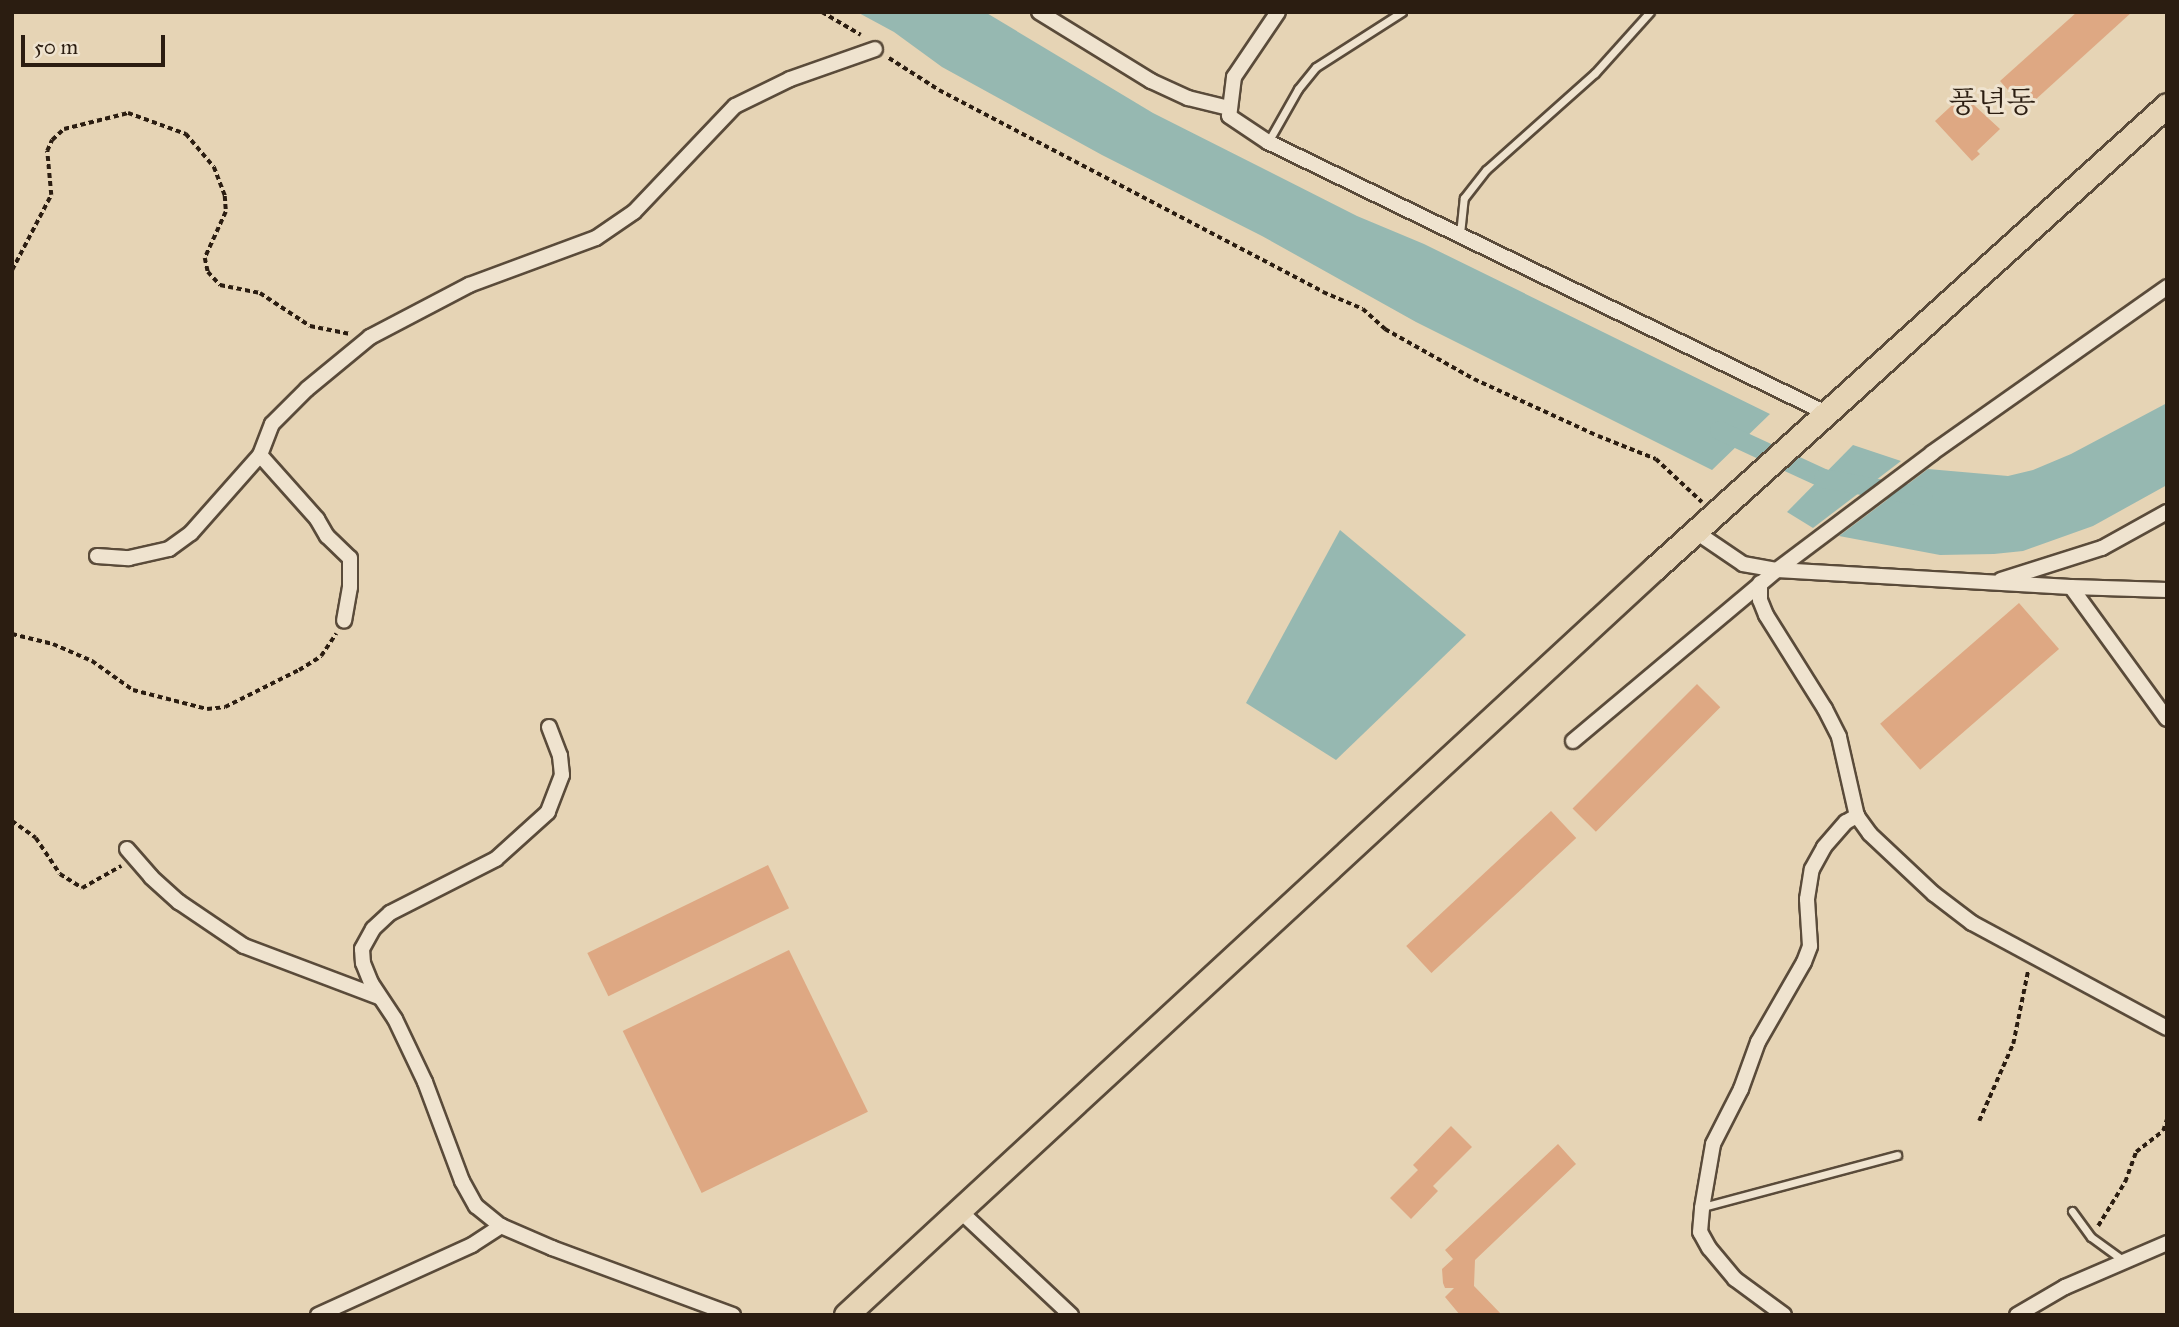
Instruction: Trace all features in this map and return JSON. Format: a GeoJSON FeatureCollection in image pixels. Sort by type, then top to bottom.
{"type":"FeatureCollection","features":[{"type":"Feature","properties":{"kind":"main road"},"geometry":{"type":"LineString","coordinates":[[846,1315],[1696,532],[2167,105]]}},
{"type":"Feature","properties":{"kind":"street"},"geometry":{"type":"LineString","coordinates":[[1039,12],[1151,81],[1188,98],[1229,108]]}},
{"type":"Feature","properties":{"kind":"street"},"geometry":{"type":"LineString","coordinates":[[1278,12],[1234,77],[1229,116],[1268,142],[1826,413]]}},
{"type":"Feature","properties":{"kind":"street"},"geometry":{"type":"LineString","coordinates":[[97,556],[129,558],[169,549],[209,515],[260,455],[272,424],[307,389],[370,337],[469,285],[596,238],[634,212],[735,106],[790,79],[875,49]]}},
{"type":"Feature","properties":{"kind":"street"},"geometry":{"type":"LineString","coordinates":[[1573,741],[1777,570],[1932,453],[2167,287]]}},
{"type":"Feature","properties":{"kind":"street"},"geometry":{"type":"LineString","coordinates":[[260,455],[317,519],[327,536],[350,558],[350,587],[344,620]]}},
{"type":"Feature","properties":{"kind":"street"},"geometry":{"type":"LineString","coordinates":[[1990,583],[2102,548],[2167,512]]}},
{"type":"Feature","properties":{"kind":"street"},"geometry":{"type":"LineString","coordinates":[[1696,532],[1744,564],[1777,570],[2167,590]]}},
{"type":"Feature","properties":{"kind":"street"},"geometry":{"type":"LineString","coordinates":[[1760,583],[1760,600],[1766,615],[1825,709],[1839,737],[1857,816],[1870,834],[1934,894],[1972,922],[2167,1028]]}},
{"type":"Feature","properties":{"kind":"street"},"geometry":{"type":"LineString","coordinates":[[2071,587],[2167,719]]}},
{"type":"Feature","properties":{"kind":"street"},"geometry":{"type":"LineString","coordinates":[[549,727],[560,756],[562,775],[548,812],[496,859],[390,913],[373,929],[362,948],[371,983],[425,1082],[462,1181],[476,1206],[501,1226],[552,1248],[733,1315]]}},
{"type":"Feature","properties":{"kind":"street"},"geometry":{"type":"LineString","coordinates":[[1784,1315],[1735,1279],[1709,1248],[1700,1232],[1702,1208],[1713,1144],[1741,1089],[1758,1042],[1804,962],[1810,946],[1807,899],[1812,869],[1831,839],[1846,822],[1857,816]]}},
{"type":"Feature","properties":{"kind":"street"},"geometry":{"type":"LineString","coordinates":[[131,854],[179,902],[244,946],[380,998]]}},
{"type":"Feature","properties":{"kind":"street"},"geometry":{"type":"LineString","coordinates":[[960,1210],[1071,1315]]}},
{"type":"Feature","properties":{"kind":"street"},"geometry":{"type":"LineString","coordinates":[[317,1315],[472,1245],[501,1226]]}},
{"type":"Feature","properties":{"kind":"street"},"geometry":{"type":"LineString","coordinates":[[2017,1315],[2065,1287],[2167,1243]]}},
{"type":"Feature","properties":{"kind":"lane"},"geometry":{"type":"LineString","coordinates":[[1268,142],[1298,89],[1316,67],[1402,12]]}},
{"type":"Feature","properties":{"kind":"lane"},"geometry":{"type":"LineString","coordinates":[[1460,235],[1464,198],[1486,170],[1594,73],[1650,12]]}},
{"type":"Feature","properties":{"kind":"lane"},"geometry":{"type":"LineString","coordinates":[[1702,1208],[1897,1155]]}},
{"type":"Feature","properties":{"kind":"lane"},"geometry":{"type":"LineString","coordinates":[[2072,1211],[2091,1237],[2125,1261]]}},
{"type":"Feature","properties":{"kind":"path"},"geometry":{"type":"LineString","coordinates":[[822,12],[861,35],[875,49],[939,90],[1323,292],[1363,309],[1385,329],[1474,379],[1598,436],[1656,459],[1715,516]]}},
{"type":"Feature","properties":{"kind":"path"},"geometry":{"type":"LineString","coordinates":[[12,270],[51,195],[47,151],[52,140],[65,130],[128,113],[186,134],[215,167],[225,197],[226,212],[205,258],[208,272],[220,285],[260,293],[310,326],[355,334],[387,329]]}},
{"type":"Feature","properties":{"kind":"path"},"geometry":{"type":"LineString","coordinates":[[12,634],[53,644],[92,661],[133,690],[207,709],[225,707],[321,656],[344,620]]}},
{"type":"Feature","properties":{"kind":"path"},"geometry":{"type":"LineString","coordinates":[[12,821],[36,838],[60,874],[82,888],[131,854]]}},
{"type":"Feature","properties":{"kind":"path"},"geometry":{"type":"LineString","coordinates":[[1979,1121],[2013,1044],[2031,955]]}},
{"type":"Feature","properties":{"kind":"path"},"geometry":{"type":"LineString","coordinates":[[2091,1237],[2125,1182],[2136,1152],[2163,1131],[2167,1119]]}},
{"type":"Feature","properties":{"kind":"water"},"geometry":{"type":"Polygon","coordinates":[[[857,12],[985,12],[1153,113],[1357,216],[1424,244],[1770,414],[1712,470],[1416,322],[1262,236],[1102,155],[942,67],[894,32],[857,12]]]}},
{"type":"Feature","properties":{"kind":"water"},"geometry":{"type":"Polygon","coordinates":[[[2167,403],[2167,485],[2093,526],[2023,551],[1994,554],[1940,555],[1839,536],[1928,469],[2008,476],[2033,470],[2071,454],[2167,403]]]}},
{"type":"Feature","properties":{"kind":"water"},"geometry":{"type":"Polygon","coordinates":[[[1853,445],[1901,461],[1813,528],[1787,512],[1853,445]]]}},
{"type":"Feature","properties":{"kind":"water"},"geometry":{"type":"Polygon","coordinates":[[[1340,530],[1466,635],[1336,760],[1246,703],[1340,530]]]}},
{"type":"Feature","properties":{"kind":"building"},"geometry":{"type":"Polygon","coordinates":[[[2077,12],[2132,12],[2025,109],[2000,81],[2077,12]]]}},
{"type":"Feature","properties":{"kind":"building"},"geometry":{"type":"Polygon","coordinates":[[[1963,95],[2000,129],[1977,151],[1980,154],[1972,161],[1935,121],[1963,95]]]}},
{"type":"Feature","properties":{"kind":"building"},"geometry":{"type":"Polygon","coordinates":[[[2019,603],[2059,649],[1920,770],[1880,724],[2019,603]]]}},
{"type":"Feature","properties":{"kind":"building"},"geometry":{"type":"Polygon","coordinates":[[[1697,684],[1720,707],[1596,832],[1573,808],[1697,684]]]}},
{"type":"Feature","properties":{"kind":"building"},"geometry":{"type":"Polygon","coordinates":[[[1551,811],[1576,838],[1431,973],[1406,946],[1551,811]]]}},
{"type":"Feature","properties":{"kind":"building"},"geometry":{"type":"Polygon","coordinates":[[[768,865],[789,908],[608,996],[587,953],[768,865]]]}},
{"type":"Feature","properties":{"kind":"building"},"geometry":{"type":"Polygon","coordinates":[[[789,950],[868,1112],[702,1193],[623,1031],[789,950]]]}},
{"type":"Feature","properties":{"kind":"building"},"geometry":{"type":"Polygon","coordinates":[[[1451,1126],[1472,1147],[1433,1186],[1438,1191],[1411,1219],[1390,1198],[1418,1170],[1413,1165],[1451,1126]]]}},
{"type":"Feature","properties":{"kind":"building"},"geometry":{"type":"Polygon","coordinates":[[[1558,1144],[1576,1164],[1475,1260],[1474,1286],[1502,1315],[1460,1315],[1445,1297],[1454,1288],[1445,1288],[1443,1283],[1442,1269],[1453,1259],[1445,1250],[1558,1144]]]}},
{"type":"Feature","properties":{"kind":"waterway"},"geometry":{"type":"LineString","coordinates":[[1719,430],[1823,478],[1922,496]]}},
{"type":"Feature","properties":{"kind":"district","name":"풍년동"},"geometry":{"type":"Point","coordinates":[1992,102]}}]}
